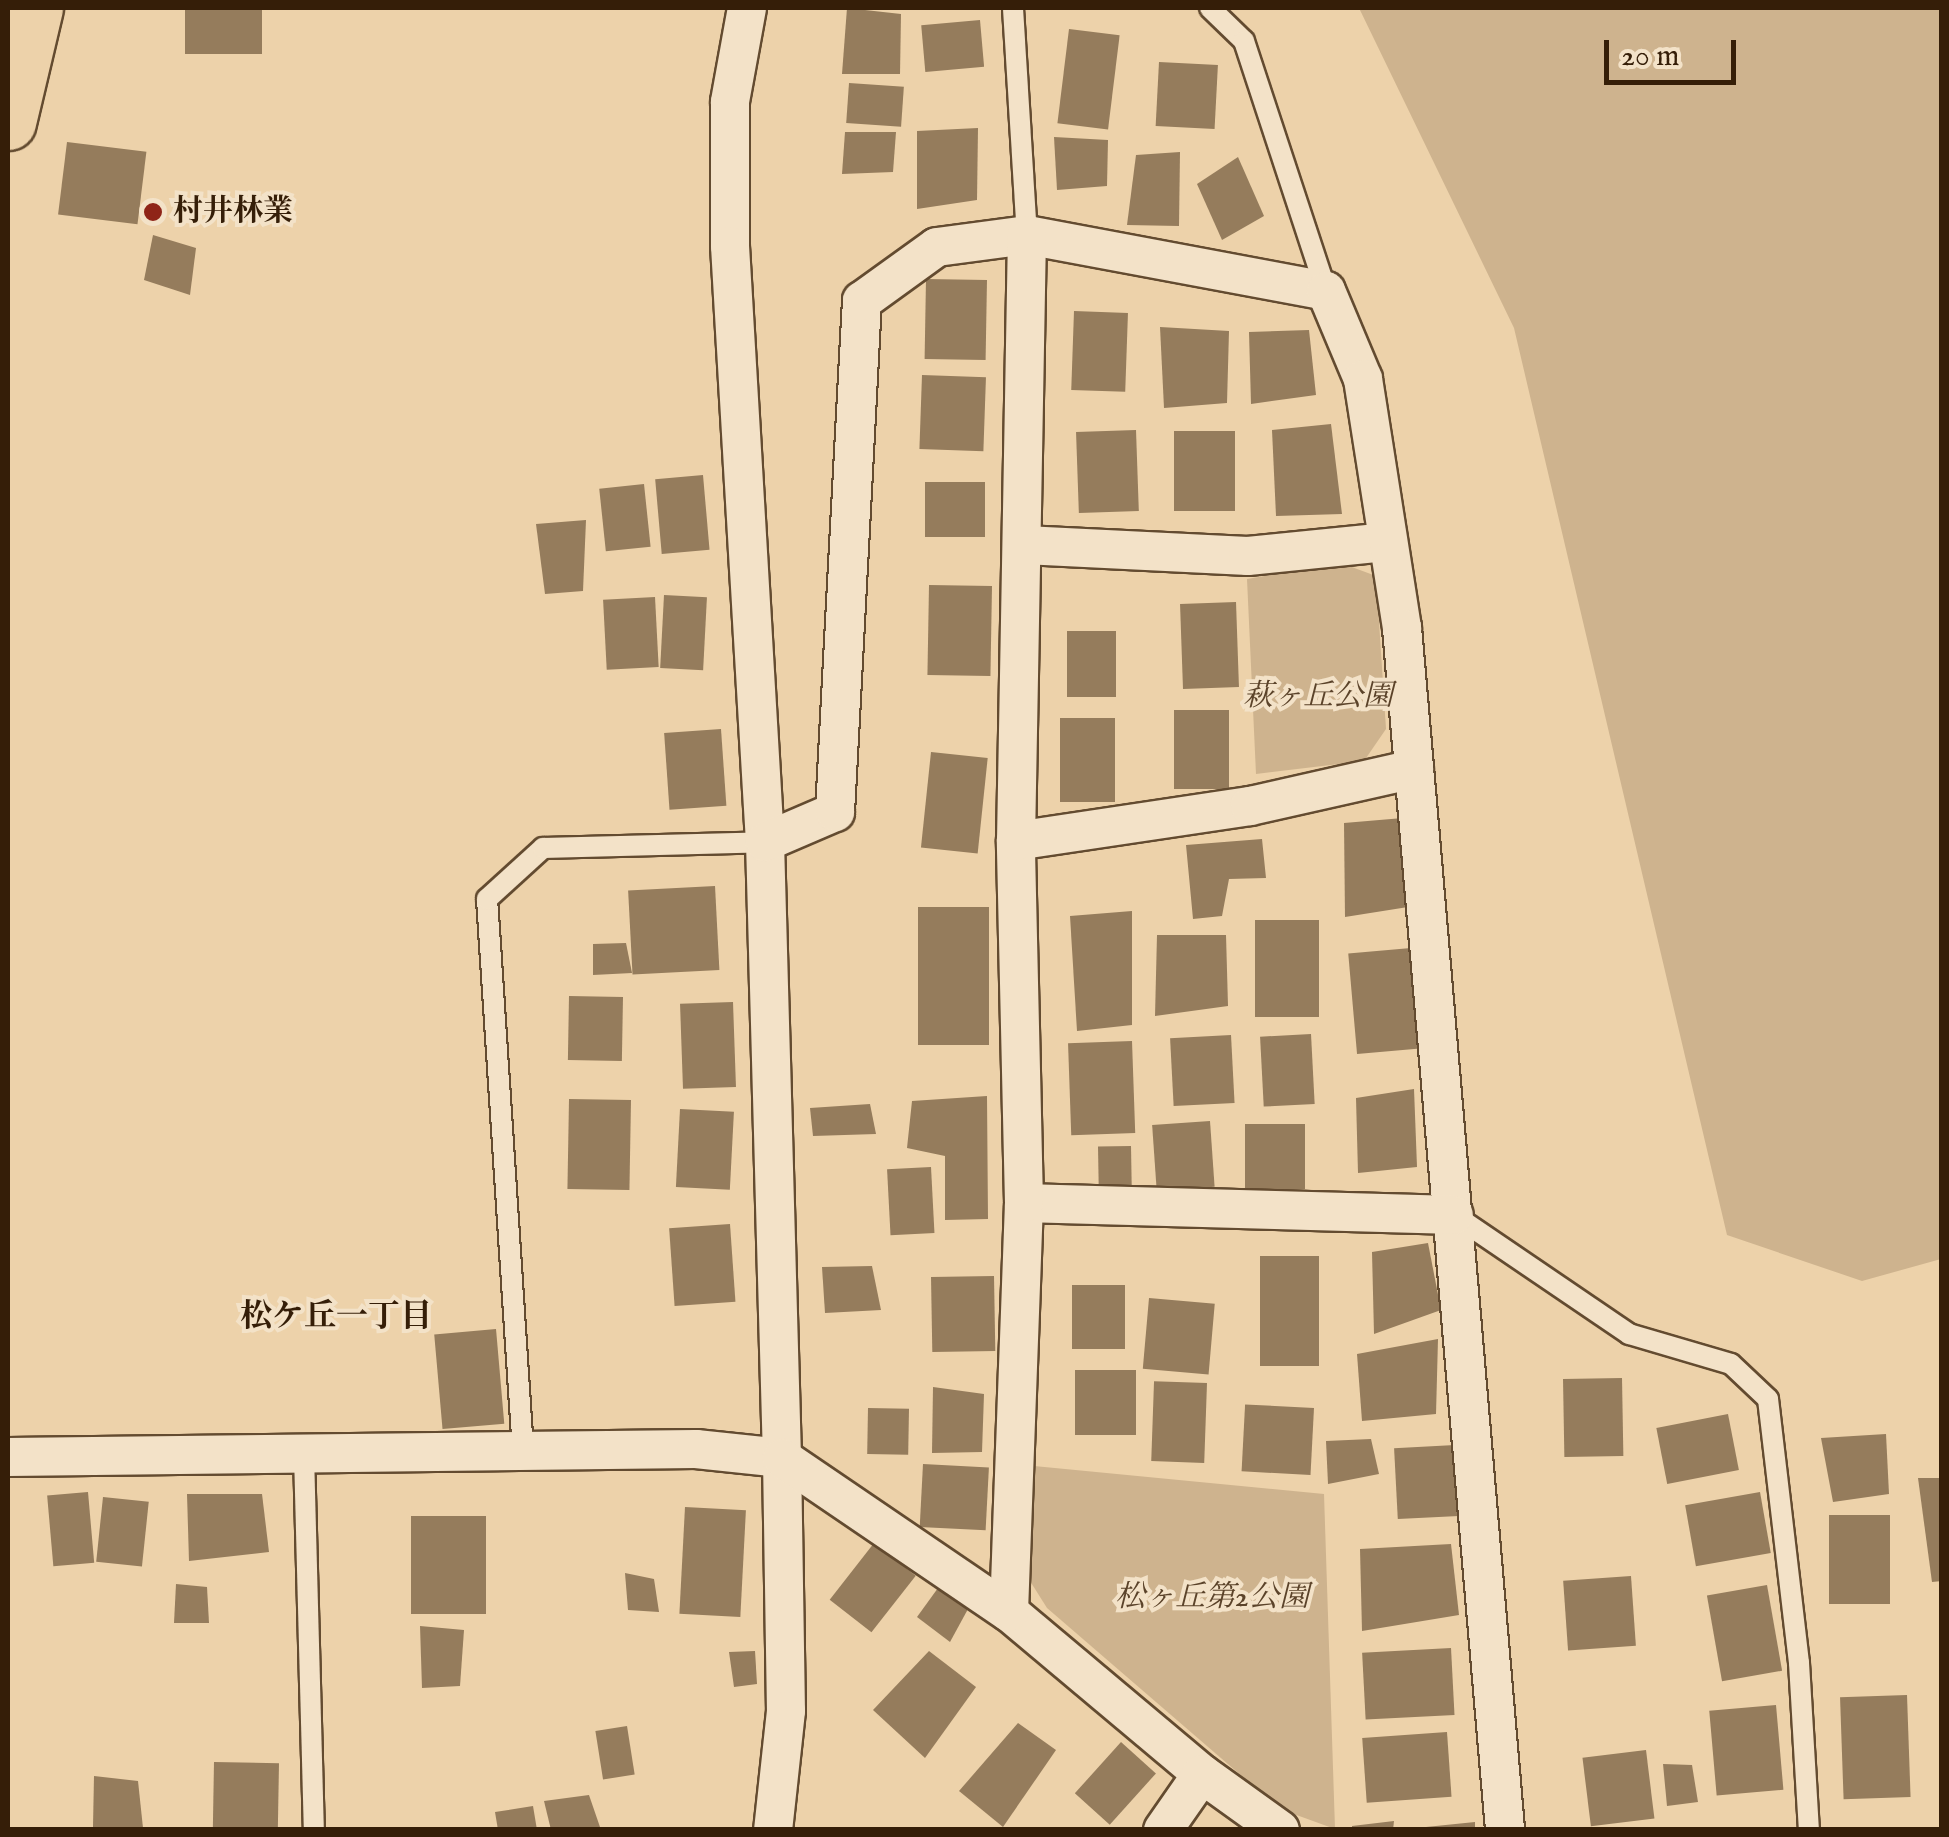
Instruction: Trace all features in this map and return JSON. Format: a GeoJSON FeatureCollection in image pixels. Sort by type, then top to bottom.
{"type":"FeatureCollection","features":[{"type":"Feature","properties":{"kind":"highway"},"geometry":{"type":"LineString","coordinates":[[8,122],[35,8]]}},
{"type":"Feature","properties":{"kind":"street"},"geometry":{"type":"LineString","coordinates":[[747,8],[730,102],[730,246],[765,842],[782,1458],[786,1710],[773,1830]]}},
{"type":"Feature","properties":{"kind":"street"},"geometry":{"type":"LineString","coordinates":[[765,842],[835,812],[862,300],[938,247],[1027,235],[1326,291],[1363,379],[1385,542],[1402,628],[1505,1830]]}},
{"type":"Feature","properties":{"kind":"street"},"geometry":{"type":"LineString","coordinates":[[1009,1612],[1024,1202],[1016,841],[1027,235]]}},
{"type":"Feature","properties":{"kind":"street"},"geometry":{"type":"LineString","coordinates":[[1024,545],[1248,556],[1385,542]]}},
{"type":"Feature","properties":{"kind":"street"},"geometry":{"type":"LineString","coordinates":[[1016,841],[1250,806],[1414,769]]}},
{"type":"Feature","properties":{"kind":"street"},"geometry":{"type":"LineString","coordinates":[[1024,1202],[1454,1215]]}},
{"type":"Feature","properties":{"kind":"street"},"geometry":{"type":"LineString","coordinates":[[8,1457],[696,1449],[782,1458],[1009,1612],[1202,1774],[1280,1830]]}},
{"type":"Feature","properties":{"kind":"street"},"geometry":{"type":"LineString","coordinates":[[1163,1830],[1202,1774]]}},
{"type":"Feature","properties":{"kind":"lane"},"geometry":{"type":"LineString","coordinates":[[1013,8],[1027,235]]}},
{"type":"Feature","properties":{"kind":"lane"},"geometry":{"type":"LineString","coordinates":[[1210,8],[1244,41],[1326,291]]}},
{"type":"Feature","properties":{"kind":"lane"},"geometry":{"type":"LineString","coordinates":[[523,1451],[486,898],[542,848],[765,842]]}},
{"type":"Feature","properties":{"kind":"lane"},"geometry":{"type":"LineString","coordinates":[[1454,1215],[1629,1334],[1731,1364],[1768,1399],[1800,1663],[1808,1830]]}},
{"type":"Feature","properties":{"kind":"lane"},"geometry":{"type":"LineString","coordinates":[[304,1454],[314,1830]]}},
{"type":"Feature","properties":{"kind":"green space"},"geometry":{"type":"Polygon","coordinates":[[[1359,8],[1941,8],[1941,1259],[1862,1281],[1727,1235],[1514,328],[1359,8]]]}},
{"type":"Feature","properties":{"kind":"green space","name":"萩ヶ丘公園"},"geometry":{"type":"Polygon","coordinates":[[[1341,563],[1376,576],[1386,729],[1364,761],[1256,774],[1247,579],[1341,563]]]}},
{"type":"Feature","properties":{"kind":"green space","name":"松ヶ丘第2公園"},"geometry":{"type":"Polygon","coordinates":[[[1034,1466],[1324,1494],[1335,1829],[1280,1809],[1047,1608],[1030,1581],[1034,1466]]]}},
{"type":"Feature","properties":{"kind":"building"},"geometry":{"type":"Polygon","coordinates":[[[185,8],[262,8],[262,54],[185,54],[185,8]]]}},
{"type":"Feature","properties":{"kind":"building"},"geometry":{"type":"Polygon","coordinates":[[[847,8],[901,14],[900,74],[842,74],[847,8]]]}},
{"type":"Feature","properties":{"kind":"building"},"geometry":{"type":"Polygon","coordinates":[[[980,20],[984,67],[925,72],[921,25],[980,20]]]}},
{"type":"Feature","properties":{"kind":"building"},"geometry":{"type":"Polygon","coordinates":[[[1069,29],[1120,35],[1108,130],[1057,123],[1069,29]]]}},
{"type":"Feature","properties":{"kind":"building"},"geometry":{"type":"Polygon","coordinates":[[[1159,62],[1218,65],[1215,129],[1156,126],[1159,62]]]}},
{"type":"Feature","properties":{"kind":"building"},"geometry":{"type":"Polygon","coordinates":[[[849,83],[904,87],[901,127],[846,123],[849,83]]]}},
{"type":"Feature","properties":{"kind":"building"},"geometry":{"type":"Polygon","coordinates":[[[978,128],[977,200],[917,209],[917,131],[978,128]]]}},
{"type":"Feature","properties":{"kind":"building"},"geometry":{"type":"Polygon","coordinates":[[[845,132],[896,132],[893,172],[842,174],[845,132]]]}},
{"type":"Feature","properties":{"kind":"building"},"geometry":{"type":"Polygon","coordinates":[[[1054,137],[1108,140],[1107,186],[1057,190],[1054,137]]]}},
{"type":"Feature","properties":{"kind":"building"},"geometry":{"type":"Polygon","coordinates":[[[67,142],[146,152],[138,224],[58,214],[67,142]]]}},
{"type":"Feature","properties":{"kind":"building"},"geometry":{"type":"Polygon","coordinates":[[[1180,152],[1179,226],[1127,225],[1136,155],[1180,152]]]}},
{"type":"Feature","properties":{"kind":"building"},"geometry":{"type":"Polygon","coordinates":[[[1238,157],[1264,216],[1222,240],[1197,184],[1238,157]]]}},
{"type":"Feature","properties":{"kind":"building"},"geometry":{"type":"Polygon","coordinates":[[[153,235],[196,248],[190,295],[144,280],[153,235]]]}},
{"type":"Feature","properties":{"kind":"building"},"geometry":{"type":"Polygon","coordinates":[[[926,279],[987,280],[986,360],[925,359],[926,279]]]}},
{"type":"Feature","properties":{"kind":"building"},"geometry":{"type":"Polygon","coordinates":[[[1074,311],[1128,313],[1125,392],[1071,390],[1074,311]]]}},
{"type":"Feature","properties":{"kind":"building"},"geometry":{"type":"Polygon","coordinates":[[[1160,327],[1229,331],[1227,403],[1164,408],[1160,327]]]}},
{"type":"Feature","properties":{"kind":"building"},"geometry":{"type":"Polygon","coordinates":[[[1309,330],[1316,395],[1251,404],[1249,332],[1309,330]]]}},
{"type":"Feature","properties":{"kind":"building"},"geometry":{"type":"Polygon","coordinates":[[[922,375],[986,377],[983,451],[919,449],[922,375]]]}},
{"type":"Feature","properties":{"kind":"building"},"geometry":{"type":"Polygon","coordinates":[[[1331,424],[1342,514],[1276,516],[1272,430],[1331,424]]]}},
{"type":"Feature","properties":{"kind":"building"},"geometry":{"type":"Polygon","coordinates":[[[1136,430],[1139,511],[1079,513],[1076,432],[1136,430]]]}},
{"type":"Feature","properties":{"kind":"building"},"geometry":{"type":"Polygon","coordinates":[[[1174,431],[1235,431],[1235,511],[1174,511],[1174,431]]]}},
{"type":"Feature","properties":{"kind":"building"},"geometry":{"type":"Polygon","coordinates":[[[703,475],[710,550],[662,554],[655,479],[703,475]]]}},
{"type":"Feature","properties":{"kind":"building"},"geometry":{"type":"Polygon","coordinates":[[[925,482],[985,482],[985,537],[925,537],[925,482]]]}},
{"type":"Feature","properties":{"kind":"building"},"geometry":{"type":"Polygon","coordinates":[[[644,484],[651,547],[606,551],[599,489],[644,484]]]}},
{"type":"Feature","properties":{"kind":"building"},"geometry":{"type":"Polygon","coordinates":[[[586,520],[583,591],[545,594],[536,524],[586,520]]]}},
{"type":"Feature","properties":{"kind":"building"},"geometry":{"type":"Polygon","coordinates":[[[929,585],[992,586],[990,676],[927,675],[929,585]]]}},
{"type":"Feature","properties":{"kind":"building"},"geometry":{"type":"Polygon","coordinates":[[[664,595],[707,597],[703,670],[660,668],[664,595]]]}},
{"type":"Feature","properties":{"kind":"building"},"geometry":{"type":"Polygon","coordinates":[[[655,597],[659,667],[607,670],[603,600],[655,597]]]}},
{"type":"Feature","properties":{"kind":"building"},"geometry":{"type":"Polygon","coordinates":[[[1236,602],[1239,687],[1183,689],[1180,604],[1236,602]]]}},
{"type":"Feature","properties":{"kind":"building"},"geometry":{"type":"Polygon","coordinates":[[[1067,631],[1116,631],[1116,697],[1067,697],[1067,631]]]}},
{"type":"Feature","properties":{"kind":"building"},"geometry":{"type":"Polygon","coordinates":[[[1174,710],[1229,710],[1229,789],[1174,789],[1174,710]]]}},
{"type":"Feature","properties":{"kind":"building"},"geometry":{"type":"Polygon","coordinates":[[[1060,718],[1115,718],[1115,802],[1060,802],[1060,718]]]}},
{"type":"Feature","properties":{"kind":"building"},"geometry":{"type":"Polygon","coordinates":[[[721,729],[726,806],[670,810],[664,733],[721,729]]]}},
{"type":"Feature","properties":{"kind":"building"},"geometry":{"type":"Polygon","coordinates":[[[931,752],[988,758],[978,853],[921,847],[931,752]]]}},
{"type":"Feature","properties":{"kind":"building"},"geometry":{"type":"Polygon","coordinates":[[[1403,818],[1408,907],[1345,917],[1344,823],[1403,818]]]}},
{"type":"Feature","properties":{"kind":"building"},"geometry":{"type":"Polygon","coordinates":[[[1262,839],[1266,878],[1229,879],[1222,916],[1193,919],[1186,845],[1262,839]]]}},
{"type":"Feature","properties":{"kind":"building"},"geometry":{"type":"Polygon","coordinates":[[[715,886],[719,970],[633,974],[628,891],[715,886]]]}},
{"type":"Feature","properties":{"kind":"building"},"geometry":{"type":"Polygon","coordinates":[[[918,907],[989,907],[989,1045],[918,1045],[918,907]]]}},
{"type":"Feature","properties":{"kind":"building"},"geometry":{"type":"Polygon","coordinates":[[[1132,911],[1132,1025],[1077,1031],[1070,916],[1132,911]]]}},
{"type":"Feature","properties":{"kind":"building"},"geometry":{"type":"Polygon","coordinates":[[[1255,920],[1319,920],[1319,1017],[1255,1017],[1255,920]]]}},
{"type":"Feature","properties":{"kind":"building"},"geometry":{"type":"Polygon","coordinates":[[[1157,935],[1226,935],[1228,1006],[1155,1016],[1157,935]]]}},
{"type":"Feature","properties":{"kind":"building"},"geometry":{"type":"Polygon","coordinates":[[[626,943],[632,973],[593,975],[593,944],[626,943]]]}},
{"type":"Feature","properties":{"kind":"building"},"geometry":{"type":"Polygon","coordinates":[[[1411,948],[1420,1049],[1357,1054],[1348,953],[1411,948]]]}},
{"type":"Feature","properties":{"kind":"building"},"geometry":{"type":"Polygon","coordinates":[[[569,996],[623,997],[622,1061],[568,1060],[569,996]]]}},
{"type":"Feature","properties":{"kind":"building"},"geometry":{"type":"Polygon","coordinates":[[[733,1002],[736,1087],[683,1089],[680,1004],[733,1002]]]}},
{"type":"Feature","properties":{"kind":"building"},"geometry":{"type":"Polygon","coordinates":[[[1311,1034],[1315,1104],[1264,1107],[1260,1037],[1311,1034]]]}},
{"type":"Feature","properties":{"kind":"building"},"geometry":{"type":"Polygon","coordinates":[[[1231,1035],[1235,1103],[1174,1106],[1170,1038],[1231,1035]]]}},
{"type":"Feature","properties":{"kind":"building"},"geometry":{"type":"Polygon","coordinates":[[[1132,1041],[1135,1133],[1071,1135],[1068,1043],[1132,1041]]]}},
{"type":"Feature","properties":{"kind":"building"},"geometry":{"type":"Polygon","coordinates":[[[1414,1089],[1417,1167],[1358,1173],[1356,1098],[1414,1089]]]}},
{"type":"Feature","properties":{"kind":"building"},"geometry":{"type":"Polygon","coordinates":[[[987,1096],[988,1219],[945,1220],[945,1156],[907,1148],[912,1101],[987,1096]]]}},
{"type":"Feature","properties":{"kind":"building"},"geometry":{"type":"Polygon","coordinates":[[[569,1099],[631,1100],[629,1190],[567,1189],[569,1099]]]}},
{"type":"Feature","properties":{"kind":"building"},"geometry":{"type":"Polygon","coordinates":[[[870,1104],[876,1134],[813,1136],[810,1108],[870,1104]]]}},
{"type":"Feature","properties":{"kind":"building"},"geometry":{"type":"Polygon","coordinates":[[[680,1109],[734,1112],[730,1190],[676,1187],[680,1109]]]}},
{"type":"Feature","properties":{"kind":"building"},"geometry":{"type":"Polygon","coordinates":[[[1210,1121],[1215,1187],[1157,1191],[1152,1125],[1210,1121]]]}},
{"type":"Feature","properties":{"kind":"building"},"geometry":{"type":"Polygon","coordinates":[[[1245,1124],[1305,1124],[1305,1189],[1245,1189],[1245,1124]]]}},
{"type":"Feature","properties":{"kind":"building"},"geometry":{"type":"Polygon","coordinates":[[[1131,1146],[1132,1190],[1099,1191],[1098,1147],[1131,1146]]]}},
{"type":"Feature","properties":{"kind":"building"},"geometry":{"type":"Polygon","coordinates":[[[931,1167],[934,1233],[891,1235],[887,1169],[931,1167]]]}},
{"type":"Feature","properties":{"kind":"building"},"geometry":{"type":"Polygon","coordinates":[[[730,1224],[735,1302],[675,1306],[669,1228],[730,1224]]]}},
{"type":"Feature","properties":{"kind":"building"},"geometry":{"type":"Polygon","coordinates":[[[1428,1243],[1441,1310],[1374,1334],[1372,1252],[1428,1243]]]}},
{"type":"Feature","properties":{"kind":"building"},"geometry":{"type":"Polygon","coordinates":[[[1260,1256],[1319,1256],[1319,1366],[1260,1366],[1260,1256]]]}},
{"type":"Feature","properties":{"kind":"building"},"geometry":{"type":"Polygon","coordinates":[[[872,1266],[881,1310],[825,1313],[822,1267],[872,1266]]]}},
{"type":"Feature","properties":{"kind":"building"},"geometry":{"type":"Polygon","coordinates":[[[994,1276],[995,1351],[932,1352],[931,1277],[994,1276]]]}},
{"type":"Feature","properties":{"kind":"building"},"geometry":{"type":"Polygon","coordinates":[[[1072,1285],[1125,1285],[1125,1349],[1072,1349],[1072,1285]]]}},
{"type":"Feature","properties":{"kind":"building"},"geometry":{"type":"Polygon","coordinates":[[[1149,1298],[1215,1304],[1209,1374],[1143,1369],[1149,1298]]]}},
{"type":"Feature","properties":{"kind":"building"},"geometry":{"type":"Polygon","coordinates":[[[496,1329],[504,1424],[443,1429],[434,1334],[496,1329]]]}},
{"type":"Feature","properties":{"kind":"building"},"geometry":{"type":"Polygon","coordinates":[[[1438,1339],[1436,1414],[1362,1421],[1357,1354],[1438,1339]]]}},
{"type":"Feature","properties":{"kind":"building"},"geometry":{"type":"Polygon","coordinates":[[[1075,1370],[1136,1370],[1136,1435],[1075,1435],[1075,1370]]]}},
{"type":"Feature","properties":{"kind":"building"},"geometry":{"type":"Polygon","coordinates":[[[1622,1378],[1623,1456],[1564,1457],[1563,1379],[1622,1378]]]}},
{"type":"Feature","properties":{"kind":"building"},"geometry":{"type":"Polygon","coordinates":[[[1154,1381],[1207,1383],[1204,1463],[1151,1461],[1154,1381]]]}},
{"type":"Feature","properties":{"kind":"building"},"geometry":{"type":"Polygon","coordinates":[[[933,1387],[984,1394],[982,1452],[932,1453],[933,1387]]]}},
{"type":"Feature","properties":{"kind":"building"},"geometry":{"type":"Polygon","coordinates":[[[1245,1404],[1314,1408],[1310,1475],[1242,1471],[1245,1404]]]}},
{"type":"Feature","properties":{"kind":"building"},"geometry":{"type":"Polygon","coordinates":[[[868,1408],[909,1409],[908,1455],[867,1454],[868,1408]]]}},
{"type":"Feature","properties":{"kind":"building"},"geometry":{"type":"Polygon","coordinates":[[[1728,1414],[1739,1470],[1667,1484],[1656,1428],[1728,1414]]]}},
{"type":"Feature","properties":{"kind":"building"},"geometry":{"type":"Polygon","coordinates":[[[1886,1434],[1889,1494],[1833,1502],[1821,1438],[1886,1434]]]}},
{"type":"Feature","properties":{"kind":"building"},"geometry":{"type":"Polygon","coordinates":[[[1371,1439],[1379,1474],[1328,1484],[1326,1441],[1371,1439]]]}},
{"type":"Feature","properties":{"kind":"building"},"geometry":{"type":"Polygon","coordinates":[[[1455,1445],[1459,1516],[1398,1519],[1394,1448],[1455,1445]]]}},
{"type":"Feature","properties":{"kind":"building"},"geometry":{"type":"Polygon","coordinates":[[[923,1464],[989,1467],[986,1530],[920,1527],[923,1464]]]}},
{"type":"Feature","properties":{"kind":"building"},"geometry":{"type":"Polygon","coordinates":[[[1918,1478],[1942,1478],[1942,1581],[1932,1582],[1918,1478]]]}},
{"type":"Feature","properties":{"kind":"building"},"geometry":{"type":"Polygon","coordinates":[[[88,1492],[94,1563],[53,1566],[47,1496],[88,1492]]]}},
{"type":"Feature","properties":{"kind":"building"},"geometry":{"type":"Polygon","coordinates":[[[1760,1492],[1771,1553],[1696,1566],[1685,1505],[1760,1492]]]}},
{"type":"Feature","properties":{"kind":"building"},"geometry":{"type":"Polygon","coordinates":[[[187,1494],[262,1494],[269,1552],[189,1561],[187,1494]]]}},
{"type":"Feature","properties":{"kind":"building"},"geometry":{"type":"Polygon","coordinates":[[[103,1497],[149,1502],[142,1566],[96,1562],[103,1497]]]}},
{"type":"Feature","properties":{"kind":"building"},"geometry":{"type":"Polygon","coordinates":[[[685,1507],[746,1510],[740,1617],[679,1614],[685,1507]]]}},
{"type":"Feature","properties":{"kind":"building"},"geometry":{"type":"Polygon","coordinates":[[[1829,1515],[1890,1515],[1890,1604],[1829,1604],[1829,1515]]]}},
{"type":"Feature","properties":{"kind":"building"},"geometry":{"type":"Polygon","coordinates":[[[411,1516],[486,1516],[486,1614],[411,1614],[411,1516]]]}},
{"type":"Feature","properties":{"kind":"building"},"geometry":{"type":"Polygon","coordinates":[[[874,1543],[916,1576],[871,1632],[830,1600],[874,1543]]]}},
{"type":"Feature","properties":{"kind":"building"},"geometry":{"type":"Polygon","coordinates":[[[1451,1544],[1459,1615],[1362,1631],[1360,1549],[1451,1544]]]}},
{"type":"Feature","properties":{"kind":"building"},"geometry":{"type":"Polygon","coordinates":[[[625,1573],[654,1579],[659,1612],[628,1610],[625,1573]]]}},
{"type":"Feature","properties":{"kind":"building"},"geometry":{"type":"Polygon","coordinates":[[[1631,1576],[1636,1646],[1568,1651],[1563,1581],[1631,1576]]]}},
{"type":"Feature","properties":{"kind":"building"},"geometry":{"type":"Polygon","coordinates":[[[176,1584],[207,1587],[209,1623],[174,1623],[176,1584]]]}},
{"type":"Feature","properties":{"kind":"building"},"geometry":{"type":"Polygon","coordinates":[[[1767,1585],[1782,1671],[1722,1681],[1707,1596],[1767,1585]]]}},
{"type":"Feature","properties":{"kind":"building"},"geometry":{"type":"Polygon","coordinates":[[[938,1588],[968,1609],[950,1642],[917,1617],[938,1588]]]}},
{"type":"Feature","properties":{"kind":"building"},"geometry":{"type":"Polygon","coordinates":[[[420,1626],[464,1630],[460,1686],[422,1688],[420,1626]]]}},
{"type":"Feature","properties":{"kind":"building"},"geometry":{"type":"Polygon","coordinates":[[[1451,1648],[1455,1715],[1366,1720],[1362,1653],[1451,1648]]]}},
{"type":"Feature","properties":{"kind":"building"},"geometry":{"type":"Polygon","coordinates":[[[755,1651],[757,1684],[734,1687],[729,1652],[755,1651]]]}},
{"type":"Feature","properties":{"kind":"building"},"geometry":{"type":"Polygon","coordinates":[[[929,1651],[976,1687],[925,1758],[873,1710],[929,1651]]]}},
{"type":"Feature","properties":{"kind":"building"},"geometry":{"type":"Polygon","coordinates":[[[1907,1695],[1911,1797],[1844,1799],[1840,1697],[1907,1695]]]}},
{"type":"Feature","properties":{"kind":"building"},"geometry":{"type":"Polygon","coordinates":[[[1776,1705],[1783,1790],[1717,1796],[1709,1711],[1776,1705]]]}},
{"type":"Feature","properties":{"kind":"building"},"geometry":{"type":"Polygon","coordinates":[[[1018,1723],[1056,1750],[1003,1827],[959,1791],[1018,1723]]]}},
{"type":"Feature","properties":{"kind":"building"},"geometry":{"type":"Polygon","coordinates":[[[627,1726],[635,1774],[603,1779],[595,1731],[627,1726]]]}},
{"type":"Feature","properties":{"kind":"building"},"geometry":{"type":"Polygon","coordinates":[[[1447,1732],[1452,1797],[1367,1803],[1362,1738],[1447,1732]]]}},
{"type":"Feature","properties":{"kind":"building"},"geometry":{"type":"Polygon","coordinates":[[[1121,1742],[1156,1773],[1110,1825],[1075,1793],[1121,1742]]]}},
{"type":"Feature","properties":{"kind":"building"},"geometry":{"type":"Polygon","coordinates":[[[1646,1750],[1654,1818],[1591,1826],[1582,1758],[1646,1750]]]}},
{"type":"Feature","properties":{"kind":"building"},"geometry":{"type":"Polygon","coordinates":[[[214,1762],[279,1763],[278,1830],[213,1830],[214,1762]]]}},
{"type":"Feature","properties":{"kind":"building"},"geometry":{"type":"Polygon","coordinates":[[[1663,1764],[1692,1765],[1698,1802],[1667,1806],[1663,1764]]]}},
{"type":"Feature","properties":{"kind":"building"},"geometry":{"type":"Polygon","coordinates":[[[94,1776],[138,1781],[143,1828],[93,1827],[94,1776]]]}},
{"type":"Feature","properties":{"kind":"building"},"geometry":{"type":"Polygon","coordinates":[[[589,1795],[601,1830],[551,1830],[544,1801],[589,1795]]]}},
{"type":"Feature","properties":{"kind":"building"},"geometry":{"type":"Polygon","coordinates":[[[533,1806],[537,1830],[498,1830],[495,1812],[533,1806]]]}},
{"type":"Feature","properties":{"kind":"building"},"geometry":{"type":"Polygon","coordinates":[[[1394,1821],[1393,1830],[1352,1830],[1352,1826],[1394,1821]]]}},
{"type":"Feature","properties":{"kind":"building"},"geometry":{"type":"Polygon","coordinates":[[[1475,1822],[1475,1830],[1426,1830],[1426,1827],[1475,1822]]]}},
{"type":"Feature","properties":{"kind":"place","name":"村井林業"},"geometry":{"type":"Point","coordinates":[153,212]}},
{"type":"Feature","properties":{"kind":"district","name":"松ケ丘一丁目"},"geometry":{"type":"Point","coordinates":[336,1318]}}]}
